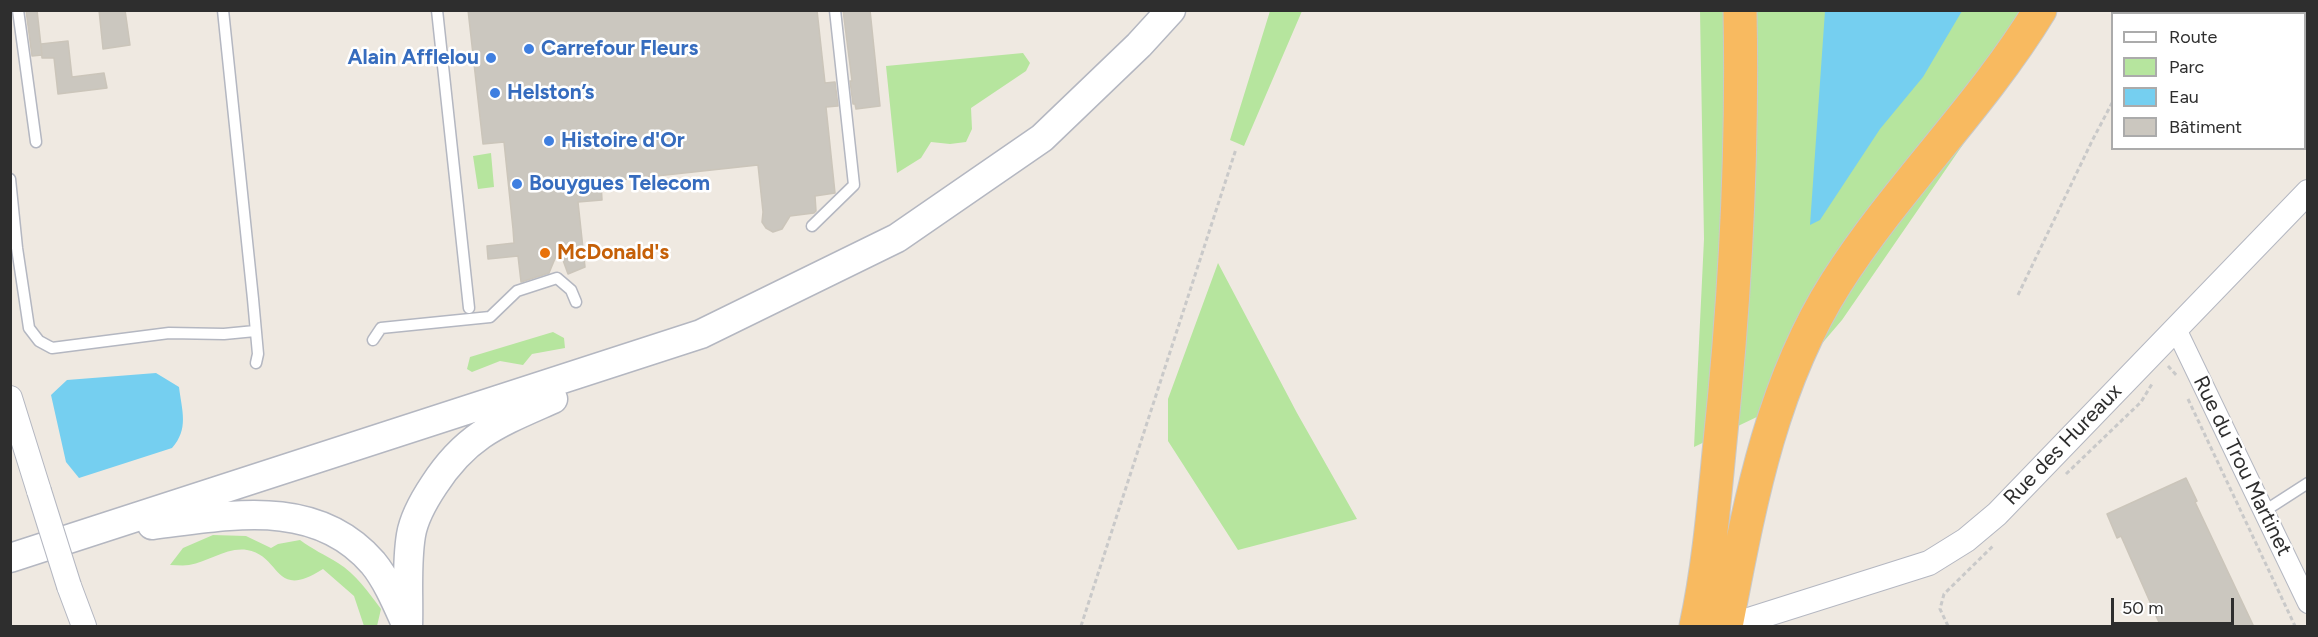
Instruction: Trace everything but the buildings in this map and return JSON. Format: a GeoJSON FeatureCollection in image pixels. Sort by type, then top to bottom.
{"type":"FeatureCollection","features":[{"type":"Feature","properties":{"kind":"highway"},"geometry":{"type":"LineString","coordinates":[[1696,627],[1716,486],[1731,342],[1740,111],[1740,10]]}},
{"type":"Feature","properties":{"kind":"highway"},"geometry":{"type":"LineString","coordinates":[[1718,627],[1740,468],[1751,338],[1761,107],[1759,10]]}},
{"type":"Feature","properties":{"kind":"highway"},"geometry":{"type":"LineString","coordinates":[[1728,627],[1760,462],[1786,383],[1809,331],[1836,284],[1867,239],[1998,71],[2040,10]]}},
{"type":"Feature","properties":{"kind":"main road"},"geometry":{"type":"LineString","coordinates":[[408,627],[408,559],[411,533],[422,504],[444,469],[466,444],[500,422],[701,334],[907,232],[1042,138],[1139,45],[1171,10]]}},
{"type":"Feature","properties":{"kind":"main road"},"geometry":{"type":"LineString","coordinates":[[10,558],[701,334]]}},
{"type":"Feature","properties":{"kind":"main road"},"geometry":{"type":"LineString","coordinates":[[90,531],[246,514],[274,515],[304,520],[326,528],[350,543],[373,564],[392,594],[408,627]]}},
{"type":"Feature","properties":{"kind":"street","name":"Rue des Hureaux"},"geometry":{"type":"LineString","coordinates":[[1728,627],[1929,563],[1966,540],[1997,514],[2307,192]]}},
{"type":"Feature","properties":{"kind":"street","name":"Rue du Trou Martinet"},"geometry":{"type":"LineString","coordinates":[[2176,329],[2307,603]]}},
{"type":"Feature","properties":{"kind":"street"},"geometry":{"type":"LineString","coordinates":[[10,398],[84,627]]}},
{"type":"Feature","properties":{"kind":"lane"},"geometry":{"type":"LineString","coordinates":[[18,10],[36,142]]}},
{"type":"Feature","properties":{"kind":"lane"},"geometry":{"type":"LineString","coordinates":[[223,10],[258,354],[256,363]]}},
{"type":"Feature","properties":{"kind":"lane"},"geometry":{"type":"LineString","coordinates":[[437,10],[468,308]]}},
{"type":"Feature","properties":{"kind":"lane"},"geometry":{"type":"LineString","coordinates":[[812,226],[854,185],[835,10]]}},
{"type":"Feature","properties":{"kind":"lane"},"geometry":{"type":"LineString","coordinates":[[10,179],[17,248],[29,327],[39,341],[51,348],[169,333],[224,334],[255,331]]}},
{"type":"Feature","properties":{"kind":"lane"},"geometry":{"type":"LineString","coordinates":[[374,340],[381,328],[490,317],[517,291],[557,278],[572,290],[576,302]]}},
{"type":"Feature","properties":{"kind":"lane"},"geometry":{"type":"LineString","coordinates":[[2263,512],[2307,483]]}},
{"type":"Feature","properties":{"kind":"path"},"geometry":{"type":"LineString","coordinates":[[2018,294],[2111,105]]}},
{"type":"Feature","properties":{"kind":"path"},"geometry":{"type":"LineString","coordinates":[[1081,627],[1236,149]]}},
{"type":"Feature","properties":{"kind":"path"},"geometry":{"type":"LineString","coordinates":[[2164,362],[2179,377]]}},
{"type":"Feature","properties":{"kind":"path"},"geometry":{"type":"LineString","coordinates":[[2065,475],[2141,402],[2151,388],[2152,382]]}},
{"type":"Feature","properties":{"kind":"path"},"geometry":{"type":"LineString","coordinates":[[2187,396],[2295,627]]}},
{"type":"Feature","properties":{"kind":"path"},"geometry":{"type":"LineString","coordinates":[[1948,627],[1940,609],[1944,594],[1994,545]]}},
{"type":"Feature","properties":{"kind":"green space"},"geometry":{"type":"Polygon","coordinates":[[[1270,11],[1302,11],[1244,146],[1230,140],[1270,11]]]}},
{"type":"Feature","properties":{"kind":"green space"},"geometry":{"type":"Polygon","coordinates":[[[1700,11],[2055,11],[1842,320],[1761,415],[1694,447],[1704,239],[1700,11]]]}},
{"type":"Feature","properties":{"kind":"green space"},"geometry":{"type":"Polygon","coordinates":[[[1023,53],[1030,63],[1026,71],[971,108],[972,129],[966,142],[950,144],[931,142],[921,158],[897,173],[886,66],[1023,53]]]}},
{"type":"Feature","properties":{"kind":"green space"},"geometry":{"type":"Polygon","coordinates":[[[491,153],[494,187],[478,189],[473,156],[491,153]]]}},
{"type":"Feature","properties":{"kind":"green space"},"geometry":{"type":"Polygon","coordinates":[[[1218,263],[1297,413],[1357,519],[1238,550],[1168,441],[1168,399],[1218,263]]]}},
{"type":"Feature","properties":{"kind":"green space"},"geometry":{"type":"Polygon","coordinates":[[[553,332],[564,338],[565,348],[532,354],[523,365],[500,361],[472,372],[467,369],[470,357],[553,332]]]}},
{"type":"Feature","properties":{"kind":"green space"},"geometry":{"type":"Polygon","coordinates":[[[213,535],[246,536],[271,548],[278,544],[300,540],[344,567],[361,584],[381,609],[377,626],[364,626],[354,596],[323,569],[307,578],[286,579],[267,560],[247,550],[232,551],[187,565],[170,565],[183,548],[213,535]]]}},
{"type":"Feature","properties":{"kind":"water"},"geometry":{"type":"Polygon","coordinates":[[[1825,11],[1962,11],[1923,77],[1880,129],[1820,220],[1810,225],[1825,11]]]}},
{"type":"Feature","properties":{"kind":"water"},"geometry":{"type":"Polygon","coordinates":[[[156,373],[179,387],[183,419],[181,434],[172,448],[79,478],[66,462],[51,395],[67,380],[156,373]]]}},
{"type":"Feature","properties":{"kind":"place","name":"Carrefour Fleurs"},"geometry":{"type":"Point","coordinates":[529,49]}},
{"type":"Feature","properties":{"kind":"place","name":"Alain Afflelou"},"geometry":{"type":"Point","coordinates":[491,58]}},
{"type":"Feature","properties":{"kind":"place","name":"Helston’s"},"geometry":{"type":"Point","coordinates":[495,93]}},
{"type":"Feature","properties":{"kind":"place","name":"Histoire d'Or"},"geometry":{"type":"Point","coordinates":[549,141]}},
{"type":"Feature","properties":{"kind":"place","name":"Bouygues Telecom"},"geometry":{"type":"Point","coordinates":[517,184]}},
{"type":"Feature","properties":{"kind":"place","name":"McDonald's"},"geometry":{"type":"Point","coordinates":[545,253]}}]}
